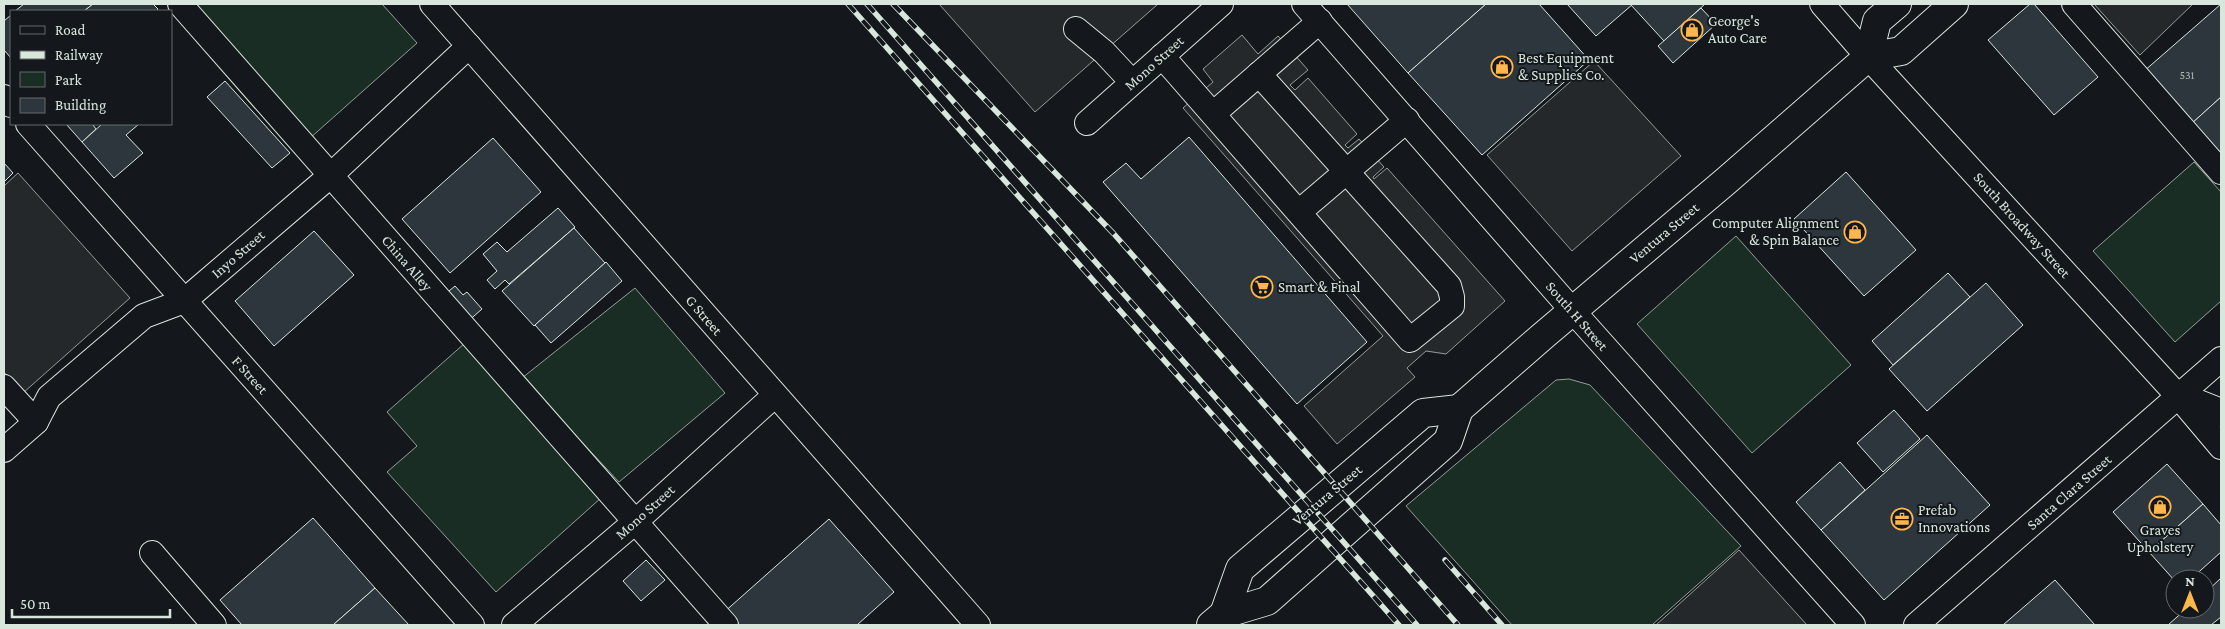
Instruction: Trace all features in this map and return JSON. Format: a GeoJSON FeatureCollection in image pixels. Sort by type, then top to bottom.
{"type":"FeatureCollection","features":[{"type":"Feature","properties":{"kind":"main road"},"geometry":{"type":"LineString","coordinates":[[1897,4],[1877,21],[1868,57],[1901,51],[1954,4]]}},
{"type":"Feature","properties":{"kind":"main road","name":"Ventura Street"},"geometry":{"type":"LineString","coordinates":[[1217,620],[1267,601],[1448,441],[1459,409],[1868,57]]}},
{"type":"Feature","properties":{"kind":"main road"},"geometry":{"type":"LineString","coordinates":[[2178,396],[2221,413]]}},
{"type":"Feature","properties":{"kind":"main road","name":"Ventura Street"},"geometry":{"type":"LineString","coordinates":[[1217,620],[1240,569],[1423,413],[1459,409]]}},
{"type":"Feature","properties":{"kind":"street","name":"China Alley"},"geometry":{"type":"LineString","coordinates":[[180,4],[726,625]]}},
{"type":"Feature","properties":{"kind":"street","name":"G Street"},"geometry":{"type":"LineString","coordinates":[[432,4],[978,625]]}},
{"type":"Feature","properties":{"kind":"street","name":"Mono Street"},"geometry":{"type":"LineString","coordinates":[[1087,122],[1221,4]]}},
{"type":"Feature","properties":{"kind":"street","name":"South H Street"},"geometry":{"type":"LineString","coordinates":[[1304,4],[1572,310],[1853,625]]}},
{"type":"Feature","properties":{"kind":"street","name":"South Broadway Street"},"geometry":{"type":"LineString","coordinates":[[1822,4],[1868,57],[2178,396],[2221,447]]}},
{"type":"Feature","properties":{"kind":"street"},"geometry":{"type":"LineString","coordinates":[[2074,4],[2221,172]]}},
{"type":"Feature","properties":{"kind":"street"},"geometry":{"type":"LineString","coordinates":[[1213,114],[1320,21]]}},
{"type":"Feature","properties":{"kind":"street"},"geometry":{"type":"LineString","coordinates":[[1076,29],[1104,52],[1132,82]]}},
{"type":"Feature","properties":{"kind":"street","name":"Inyo Street"},"geometry":{"type":"LineString","coordinates":[[4,450],[36,422],[49,397],[144,316],[184,300],[330,176],[469,46]]}},
{"type":"Feature","properties":{"kind":"street"},"geometry":{"type":"LineString","coordinates":[[1162,56],[1410,340],[1452,306],[1449,286],[1259,74]]}},
{"type":"Feature","properties":{"kind":"street"},"geometry":{"type":"LineString","coordinates":[[1299,212],[1407,120]]}},
{"type":"Feature","properties":{"kind":"street","name":"F Street"},"geometry":{"type":"LineString","coordinates":[[29,125],[472,625]]}},
{"type":"Feature","properties":{"kind":"street","name":"Santa Clara Street"},"geometry":{"type":"LineString","coordinates":[[1916,625],[2221,359]]}},
{"type":"Feature","properties":{"kind":"street"},"geometry":{"type":"LineString","coordinates":[[4,387],[36,422]]}},
{"type":"Feature","properties":{"kind":"street","name":"Mono Street"},"geometry":{"type":"LineString","coordinates":[[514,625],[634,522],[775,395]]}},
{"type":"Feature","properties":{"kind":"street"},"geometry":{"type":"LineString","coordinates":[[152,552],[214,625]]}},
{"type":"Feature","properties":{"kind":"green space"},"geometry":{"type":"Polygon","coordinates":[[[186,4],[382,4],[417,43],[309,139],[186,4]]]}},
{"type":"Feature","properties":{"kind":"green space"},"geometry":{"type":"Polygon","coordinates":[[[2194,162],[2221,192],[2221,301],[2175,342],[2093,251],[2194,162]]]}},
{"type":"Feature","properties":{"kind":"green space"},"geometry":{"type":"Polygon","coordinates":[[[1736,236],[1851,365],[1752,453],[1637,324],[1736,236]]]}},
{"type":"Feature","properties":{"kind":"green space"},"geometry":{"type":"Polygon","coordinates":[[[635,288],[725,393],[619,482],[522,378],[635,288]]]}},
{"type":"Feature","properties":{"kind":"green space"},"geometry":{"type":"Polygon","coordinates":[[[465,343],[602,497],[496,592],[387,472],[417,446],[387,412],[465,343]]]}},
{"type":"Feature","properties":{"kind":"green space"},"geometry":{"type":"Polygon","coordinates":[[[1569,379],[1590,385],[1741,546],[1652,625],[1512,625],[1406,506],[1556,380],[1569,379]]]}},
{"type":"Feature","properties":{"kind":"shaded area"},"geometry":{"type":"Polygon","coordinates":[[[939,4],[1158,4],[1035,112],[939,4]]]}},
{"type":"Feature","properties":{"kind":"shaded area"},"geometry":{"type":"Polygon","coordinates":[[[2094,4],[2193,4],[2140,55],[2094,4]]]}},
{"type":"Feature","properties":{"kind":"shaded area"},"geometry":{"type":"Polygon","coordinates":[[[1242,35],[1258,54],[1278,36],[1308,70],[1290,85],[1295,90],[1308,78],[1357,134],[1345,145],[1348,148],[1359,139],[1384,167],[1373,177],[1374,179],[1387,168],[1505,301],[1446,354],[1426,351],[1407,368],[1415,377],[1337,444],[1304,406],[1383,336],[1183,108],[1213,82],[1203,69],[1242,35]]]}},
{"type":"Feature","properties":{"kind":"shaded area"},"geometry":{"type":"Polygon","coordinates":[[[1594,61],[1681,156],[1572,251],[1487,155],[1594,61]]]}},
{"type":"Feature","properties":{"kind":"shaded area"},"geometry":{"type":"Polygon","coordinates":[[[18,173],[130,298],[23,393],[4,372],[4,186],[18,173]]]}},
{"type":"Feature","properties":{"kind":"shaded area"},"geometry":{"type":"Polygon","coordinates":[[[1739,550],[1807,625],[1656,625],[1739,550]]]}},
{"type":"Feature","properties":{"kind":"building"},"geometry":{"type":"Polygon","coordinates":[[[24,4],[93,4],[85,10],[16,10],[24,4]]]}},
{"type":"Feature","properties":{"kind":"building"},"geometry":{"type":"Polygon","coordinates":[[[93,4],[153,4],[158,9],[157,10],[85,10],[93,4]]]}},
{"type":"Feature","properties":{"kind":"building"},"geometry":{"type":"Polygon","coordinates":[[[1347,4],[1486,4],[1408,73],[1347,4]]]}},
{"type":"Feature","properties":{"kind":"building"},"geometry":{"type":"Polygon","coordinates":[[[1486,4],[1539,4],[1589,60],[1482,155],[1408,73],[1486,4]]]}},
{"type":"Feature","properties":{"kind":"building"},"geometry":{"type":"Polygon","coordinates":[[[1567,4],[1633,4],[1596,36],[1567,4]]]}},
{"type":"Feature","properties":{"kind":"building"},"geometry":{"type":"Polygon","coordinates":[[[1705,4],[1664,41],[1631,5],[1705,4]]]}},
{"type":"Feature","properties":{"kind":"building"},"geometry":{"type":"Polygon","coordinates":[[[2030,4],[2034,4],[2098,77],[2054,115],[1988,40],[2030,4]]]}},
{"type":"Feature","properties":{"kind":"building"},"geometry":{"type":"Polygon","coordinates":[[[2221,4],[2221,97],[2190,125],[2143,72],[2221,4]]]}},
{"type":"Feature","properties":{"kind":"building"},"geometry":{"type":"Polygon","coordinates":[[[1701,8],[1716,24],[1673,63],[1658,46],[1701,8]]]}},
{"type":"Feature","properties":{"kind":"building"},"geometry":{"type":"Polygon","coordinates":[[[10,16],[10,57],[4,50],[4,21],[10,16]]]}},
{"type":"Feature","properties":{"kind":"building"},"geometry":{"type":"Polygon","coordinates":[[[225,81],[290,153],[272,168],[207,97],[225,81]]]}},
{"type":"Feature","properties":{"kind":"building"},"geometry":{"type":"Polygon","coordinates":[[[2221,97],[2221,161],[2190,125],[2221,97]]]}},
{"type":"Feature","properties":{"kind":"building"},"geometry":{"type":"Polygon","coordinates":[[[67,125],[93,125],[96,129],[82,142],[67,125]]]}},
{"type":"Feature","properties":{"kind":"building"},"geometry":{"type":"Polygon","coordinates":[[[101,125],[138,125],[126,135],[143,153],[114,178],[82,142],[101,125]]]}},
{"type":"Feature","properties":{"kind":"building"},"geometry":{"type":"Polygon","coordinates":[[[1189,137],[1367,342],[1297,404],[1103,182],[1126,163],[1141,179],[1189,137]]]}},
{"type":"Feature","properties":{"kind":"building"},"geometry":{"type":"Polygon","coordinates":[[[493,138],[541,192],[450,273],[402,219],[493,138]]]}},
{"type":"Feature","properties":{"kind":"building"},"geometry":{"type":"Polygon","coordinates":[[[4,163],[13,173],[4,182],[4,163]]]}},
{"type":"Feature","properties":{"kind":"building"},"geometry":{"type":"Polygon","coordinates":[[[1846,172],[1916,250],[1864,296],[1794,219],[1846,172]]]}},
{"type":"Feature","properties":{"kind":"building"},"geometry":{"type":"Polygon","coordinates":[[[558,208],[575,227],[509,284],[505,280],[495,289],[487,280],[497,271],[483,254],[497,242],[507,252],[558,208]]]}},
{"type":"Feature","properties":{"kind":"building"},"geometry":{"type":"Polygon","coordinates":[[[574,228],[605,263],[534,326],[502,291],[574,228]]]}},
{"type":"Feature","properties":{"kind":"building"},"geometry":{"type":"Polygon","coordinates":[[[314,231],[354,275],[274,346],[235,301],[314,231]]]}},
{"type":"Feature","properties":{"kind":"building"},"geometry":{"type":"Polygon","coordinates":[[[606,262],[622,281],[551,343],[535,325],[606,262]]]}},
{"type":"Feature","properties":{"kind":"building"},"geometry":{"type":"Polygon","coordinates":[[[1948,273],[1970,297],[1893,365],[1872,341],[1948,273]]]}},
{"type":"Feature","properties":{"kind":"building"},"geometry":{"type":"Polygon","coordinates":[[[1986,283],[2023,325],[1927,411],[1889,369],[1986,283]]]}},
{"type":"Feature","properties":{"kind":"building"},"geometry":{"type":"Polygon","coordinates":[[[455,286],[463,295],[467,292],[482,309],[466,323],[443,296],[455,286]]]}},
{"type":"Feature","properties":{"kind":"building"},"geometry":{"type":"Polygon","coordinates":[[[1894,410],[1920,439],[1883,472],[1857,443],[1894,410]]]}},
{"type":"Feature","properties":{"kind":"building"},"geometry":{"type":"Polygon","coordinates":[[[1927,435],[1990,505],[1884,600],[1821,530],[1927,435]]]}},
{"type":"Feature","properties":{"kind":"building"},"geometry":{"type":"Polygon","coordinates":[[[1840,462],[1865,490],[1821,530],[1796,502],[1840,462]]]}},
{"type":"Feature","properties":{"kind":"building"},"geometry":{"type":"Polygon","coordinates":[[[2167,464],[2203,504],[2149,552],[2113,512],[2167,464]]]}},
{"type":"Feature","properties":{"kind":"building"},"geometry":{"type":"Polygon","coordinates":[[[2203,504],[2221,525],[2221,552],[2202,569],[2165,570],[2149,552],[2203,504]]]}},
{"type":"Feature","properties":{"kind":"building"},"geometry":{"type":"Polygon","coordinates":[[[313,518],[375,588],[333,625],[242,625],[220,600],[313,518]]]}},
{"type":"Feature","properties":{"kind":"building"},"geometry":{"type":"Polygon","coordinates":[[[829,519],[894,592],[857,625],[733,625],[722,614],[829,519]]]}},
{"type":"Feature","properties":{"kind":"building"},"geometry":{"type":"Polygon","coordinates":[[[646,560],[665,580],[641,601],[623,581],[646,560]]]}},
{"type":"Feature","properties":{"kind":"building"},"geometry":{"type":"Polygon","coordinates":[[[2221,578],[2221,617],[2211,625],[2168,625],[2175,619],[2215,619],[2215,584],[2221,578]]]}},
{"type":"Feature","properties":{"kind":"building"},"geometry":{"type":"Polygon","coordinates":[[[2055,580],[2095,625],[2003,625],[2055,580]]]}},
{"type":"Feature","properties":{"kind":"building"},"geometry":{"type":"Polygon","coordinates":[[[375,588],[409,625],[333,625],[375,588]]]}},
{"type":"Feature","properties":{"kind":"railway"},"geometry":{"type":"LineString","coordinates":[[848,4],[1399,625]]}},
{"type":"Feature","properties":{"kind":"railway"},"geometry":{"type":"LineString","coordinates":[[867,4],[1417,625]]}},
{"type":"Feature","properties":{"kind":"railway"},"geometry":{"type":"LineString","coordinates":[[893,4],[1114,234],[1458,625]]}},
{"type":"Feature","properties":{"kind":"railway"},"geometry":{"type":"LineString","coordinates":[[1445,560],[1502,625]]}},
{"type":"Feature","properties":{"kind":"place","name":"George's Auto Care"},"geometry":{"type":"Point","coordinates":[1692,30]}},
{"type":"Feature","properties":{"kind":"place","name":"Best Equipment & Supplies Co."},"geometry":{"type":"Point","coordinates":[1502,67]}},
{"type":"Feature","properties":{"kind":"place","name":"Computer Alignment & Spin Balance"},"geometry":{"type":"Point","coordinates":[1855,232]}},
{"type":"Feature","properties":{"kind":"place","name":"Smart & Final"},"geometry":{"type":"Point","coordinates":[1262,287]}},
{"type":"Feature","properties":{"kind":"place","name":"Graves Upholstery"},"geometry":{"type":"Point","coordinates":[2160,507]}},
{"type":"Feature","properties":{"kind":"place","name":"Prefab Innovations"},"geometry":{"type":"Point","coordinates":[1902,519]}}]}
